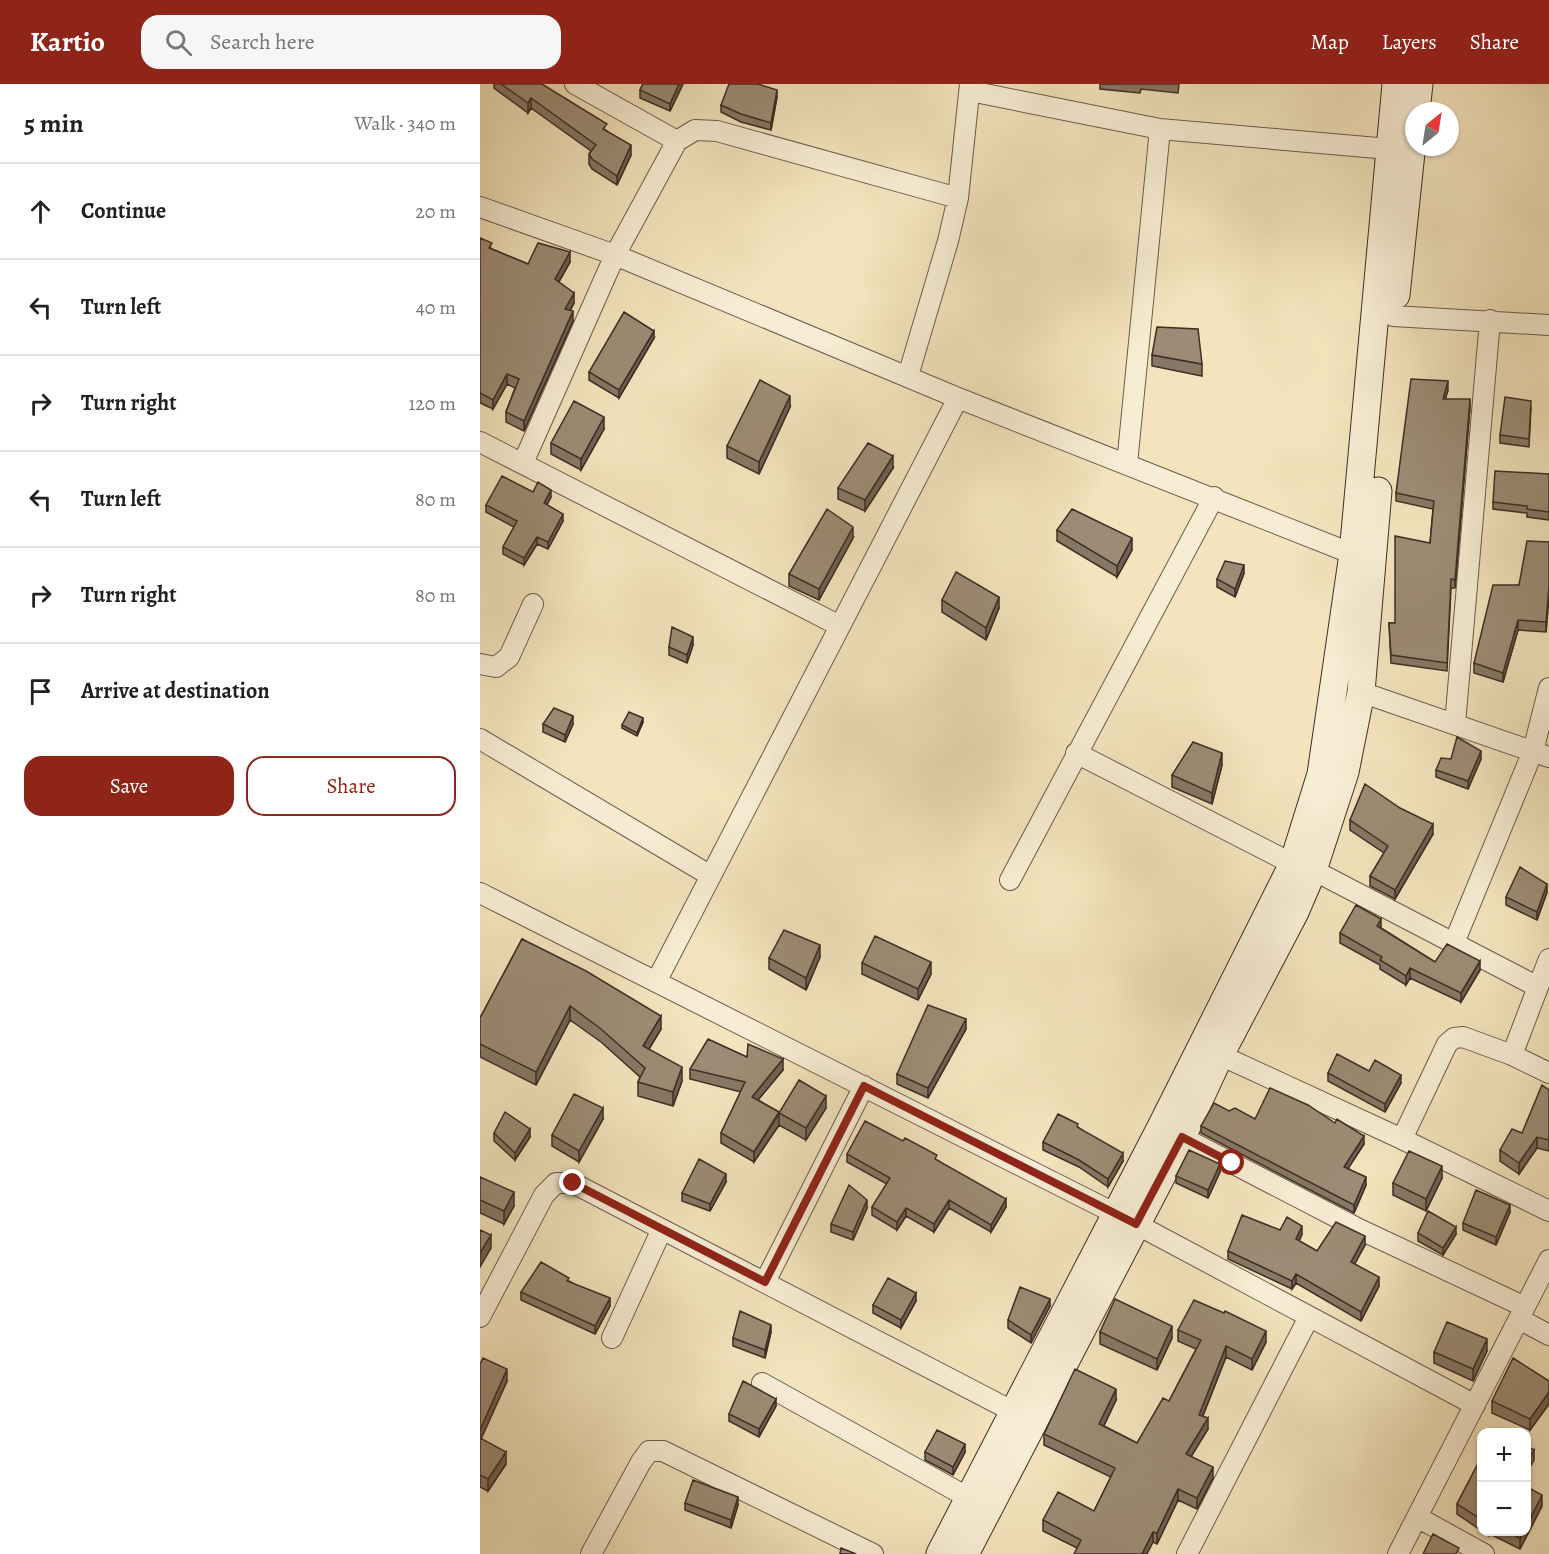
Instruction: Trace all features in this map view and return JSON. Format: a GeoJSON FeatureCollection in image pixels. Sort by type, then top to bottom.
{"type":"FeatureCollection","features":[{"type":"Feature","properties":{"kind":"street"},"geometry":{"type":"LineString","coordinates":[[574,84],[677,141]]}},
{"type":"Feature","properties":{"kind":"street"},"geometry":{"type":"LineString","coordinates":[[940,1554],[1014,1412],[1126,1219],[1182,1137],[1220,1055],[1295,912],[1321,774],[1353,554],[1396,84]]}},
{"type":"Feature","properties":{"kind":"street"},"geometry":{"type":"LineString","coordinates":[[1417,102],[1419,84]]}},
{"type":"Feature","properties":{"kind":"street"},"geometry":{"type":"LineString","coordinates":[[908,376],[948,241],[958,198],[970,88],[1160,129],[1389,149]]}},
{"type":"Feature","properties":{"kind":"street"},"geometry":{"type":"LineString","coordinates":[[1127,464],[1160,129]]}},
{"type":"Feature","properties":{"kind":"street"},"geometry":{"type":"LineString","coordinates":[[523,463],[615,255],[677,141],[695,130],[717,131],[958,198]]}},
{"type":"Feature","properties":{"kind":"street"},"geometry":{"type":"LineString","coordinates":[[965,1554],[1126,1219],[1303,867],[1345,772],[1361,692],[1394,315],[1411,156]]}},
{"type":"Feature","properties":{"kind":"street"},"geometry":{"type":"LineString","coordinates":[[480,207],[615,255],[958,398],[1214,497],[1353,554]]}},
{"type":"Feature","properties":{"kind":"street"},"geometry":{"type":"LineString","coordinates":[[1394,315],[1549,325]]}},
{"type":"Feature","properties":{"kind":"street"},"geometry":{"type":"LineString","coordinates":[[1455,724],[1490,320]]}},
{"type":"Feature","properties":{"kind":"street"},"geometry":{"type":"LineString","coordinates":[[656,982],[958,398]]}},
{"type":"Feature","properties":{"kind":"street"},"geometry":{"type":"LineString","coordinates":[[480,442],[840,626]]}},
{"type":"Feature","properties":{"kind":"street"},"geometry":{"type":"LineString","coordinates":[[1010,880],[1214,497]]}},
{"type":"Feature","properties":{"kind":"street"},"geometry":{"type":"LineString","coordinates":[[480,664],[496,667],[509,657],[533,604]]}},
{"type":"Feature","properties":{"kind":"street"},"geometry":{"type":"LineString","coordinates":[[1454,943],[1541,754],[1549,688]]}},
{"type":"Feature","properties":{"kind":"street"},"geometry":{"type":"LineString","coordinates":[[1361,692],[1541,754]]}},
{"type":"Feature","properties":{"kind":"street"},"geometry":{"type":"LineString","coordinates":[[480,739],[569,789],[711,876]]}},
{"type":"Feature","properties":{"kind":"street"},"geometry":{"type":"LineString","coordinates":[[1076,753],[1538,987]]}},
{"type":"Feature","properties":{"kind":"street"},"geometry":{"type":"LineString","coordinates":[[480,893],[1126,1219],[1475,1405]]}},
{"type":"Feature","properties":{"kind":"street"},"geometry":{"type":"LineString","coordinates":[[1512,1055],[1549,959]]}},
{"type":"Feature","properties":{"kind":"street"},"geometry":{"type":"LineString","coordinates":[[1402,1139],[1447,1044],[1454,1038],[1462,1037],[1512,1055],[1549,1073]]}},
{"type":"Feature","properties":{"kind":"street"},"geometry":{"type":"LineString","coordinates":[[1220,1055],[1402,1139],[1549,1211]]}},
{"type":"Feature","properties":{"kind":"street"},"geometry":{"type":"LineString","coordinates":[[765,1282],[864,1086]]}},
{"type":"Feature","properties":{"kind":"street"},"geometry":{"type":"LineString","coordinates":[[1182,1137],[1522,1313],[1549,1335]]}},
{"type":"Feature","properties":{"kind":"street"},"geometry":{"type":"LineString","coordinates":[[480,1317],[544,1195],[556,1183],[573,1183],[1014,1412]]}},
{"type":"Feature","properties":{"kind":"street"},"geometry":{"type":"LineString","coordinates":[[612,1338],[662,1229]]}},
{"type":"Feature","properties":{"kind":"street"},"geometry":{"type":"LineString","coordinates":[[1398,1554],[1549,1260]]}},
{"type":"Feature","properties":{"kind":"street"},"geometry":{"type":"LineString","coordinates":[[1187,1554],[1310,1317]]}},
{"type":"Feature","properties":{"kind":"street"},"geometry":{"type":"LineString","coordinates":[[762,1383],[969,1498]]}},
{"type":"Feature","properties":{"kind":"street"},"geometry":{"type":"LineString","coordinates":[[591,1554],[641,1461],[649,1451],[663,1451],[873,1554]]}},
{"type":"Feature","properties":{"kind":"street"},"geometry":{"type":"LineString","coordinates":[[1418,1517],[1484,1554]]}},
{"type":"Feature","properties":{"kind":"building"},"geometry":{"type":"Polygon","coordinates":[[[501,84],[542,84],[607,124],[603,129],[631,145],[617,176],[592,159],[589,154],[596,145],[531,98],[528,103],[501,84]]]}},
{"type":"Feature","properties":{"kind":"building"},"geometry":{"type":"Polygon","coordinates":[[[643,84],[679,84],[670,104],[640,90],[643,84]]]}},
{"type":"Feature","properties":{"kind":"building"},"geometry":{"type":"Polygon","coordinates":[[[729,84],[758,84],[777,90],[771,123],[721,105],[729,84]]]}},
{"type":"Feature","properties":{"kind":"building"},"geometry":{"type":"Polygon","coordinates":[[[480,238],[492,243],[489,248],[528,264],[538,243],[570,252],[555,279],[574,293],[565,309],[573,311],[524,421],[506,412],[519,379],[507,374],[493,400],[480,393],[480,238]]]}},
{"type":"Feature","properties":{"kind":"building"},"geometry":{"type":"Polygon","coordinates":[[[624,312],[654,331],[619,390],[589,372],[624,312]]]}},
{"type":"Feature","properties":{"kind":"building"},"geometry":{"type":"Polygon","coordinates":[[[1157,327],[1198,329],[1202,364],[1152,355],[1157,327]]]}},
{"type":"Feature","properties":{"kind":"building"},"geometry":{"type":"Polygon","coordinates":[[[1411,379],[1448,381],[1443,399],[1470,399],[1455,580],[1451,579],[1447,663],[1391,655],[1389,623],[1395,623],[1395,536],[1430,543],[1434,501],[1396,493],[1411,379]]]}},
{"type":"Feature","properties":{"kind":"building"},"geometry":{"type":"Polygon","coordinates":[[[760,380],[790,396],[759,462],[727,446],[760,380]]]}},
{"type":"Feature","properties":{"kind":"building"},"geometry":{"type":"Polygon","coordinates":[[[1505,397],[1531,401],[1529,439],[1500,435],[1505,397]]]}},
{"type":"Feature","properties":{"kind":"building"},"geometry":{"type":"Polygon","coordinates":[[[574,401],[604,417],[581,459],[551,443],[574,401]]]}},
{"type":"Feature","properties":{"kind":"building"},"geometry":{"type":"Polygon","coordinates":[[[868,443],[893,456],[865,500],[838,488],[868,443]]]}},
{"type":"Feature","properties":{"kind":"building"},"geometry":{"type":"Polygon","coordinates":[[[1495,471],[1549,474],[1549,512],[1527,509],[1527,506],[1493,502],[1495,471]]]}},
{"type":"Feature","properties":{"kind":"building"},"geometry":{"type":"Polygon","coordinates":[[[502,476],[533,492],[538,482],[551,490],[544,503],[563,514],[548,542],[537,537],[524,558],[503,547],[517,521],[486,505],[502,476]]]}},
{"type":"Feature","properties":{"kind":"building"},"geometry":{"type":"Polygon","coordinates":[[[827,509],[853,527],[819,589],[789,574],[827,509]]]}},
{"type":"Feature","properties":{"kind":"building"},"geometry":{"type":"Polygon","coordinates":[[[1072,509],[1132,538],[1117,566],[1057,530],[1072,509]]]}},
{"type":"Feature","properties":{"kind":"building"},"geometry":{"type":"Polygon","coordinates":[[[1527,541],[1549,542],[1546,622],[1518,620],[1503,673],[1474,663],[1493,585],[1519,585],[1527,541]]]}},
{"type":"Feature","properties":{"kind":"building"},"geometry":{"type":"Polygon","coordinates":[[[1225,561],[1244,565],[1235,589],[1217,579],[1225,561]]]}},
{"type":"Feature","properties":{"kind":"building"},"geometry":{"type":"Polygon","coordinates":[[[956,572],[999,597],[986,628],[942,600],[956,572]]]}},
{"type":"Feature","properties":{"kind":"building"},"geometry":{"type":"Polygon","coordinates":[[[672,627],[693,637],[687,655],[669,647],[672,627]]]}},
{"type":"Feature","properties":{"kind":"building"},"geometry":{"type":"Polygon","coordinates":[[[554,708],[573,716],[565,735],[543,724],[554,708]]]}},
{"type":"Feature","properties":{"kind":"building"},"geometry":{"type":"Polygon","coordinates":[[[629,712],[643,718],[637,733],[622,725],[629,712]]]}},
{"type":"Feature","properties":{"kind":"building"},"geometry":{"type":"Polygon","coordinates":[[[1457,737],[1481,751],[1468,781],[1436,770],[1441,758],[1451,759],[1457,737]]]}},
{"type":"Feature","properties":{"kind":"building"},"geometry":{"type":"Polygon","coordinates":[[[1193,742],[1222,753],[1212,793],[1172,775],[1193,742]]]}},
{"type":"Feature","properties":{"kind":"building"},"geometry":{"type":"Polygon","coordinates":[[[1365,784],[1400,808],[1433,824],[1395,890],[1370,876],[1388,846],[1350,820],[1365,784]]]}},
{"type":"Feature","properties":{"kind":"building"},"geometry":{"type":"Polygon","coordinates":[[[1520,867],[1547,884],[1537,912],[1506,897],[1520,867]]]}},
{"type":"Feature","properties":{"kind":"building"},"geometry":{"type":"Polygon","coordinates":[[[1356,905],[1381,919],[1377,926],[1435,962],[1447,944],[1480,961],[1461,993],[1410,968],[1406,976],[1380,960],[1382,957],[1340,933],[1356,905]]]}},
{"type":"Feature","properties":{"kind":"building"},"geometry":{"type":"Polygon","coordinates":[[[784,930],[820,945],[806,978],[769,958],[784,930]]]}},
{"type":"Feature","properties":{"kind":"building"},"geometry":{"type":"Polygon","coordinates":[[[875,936],[931,962],[918,989],[862,963],[875,936]]]}},
{"type":"Feature","properties":{"kind":"building"},"geometry":{"type":"Polygon","coordinates":[[[522,939],[586,971],[661,1016],[643,1046],[682,1067],[673,1092],[638,1082],[645,1068],[601,1029],[570,1006],[536,1072],[480,1044],[480,1018],[522,939]]]}},
{"type":"Feature","properties":{"kind":"building"},"geometry":{"type":"Polygon","coordinates":[[[928,1005],[966,1019],[928,1088],[897,1074],[928,1005]]]}},
{"type":"Feature","properties":{"kind":"building"},"geometry":{"type":"Polygon","coordinates":[[[708,1039],[747,1057],[748,1044],[783,1059],[752,1097],[779,1112],[754,1152],[721,1133],[745,1082],[690,1069],[708,1039]]]}},
{"type":"Feature","properties":{"kind":"building"},"geometry":{"type":"Polygon","coordinates":[[[1337,1054],[1369,1071],[1375,1060],[1401,1075],[1385,1104],[1328,1073],[1337,1054]]]}},
{"type":"Feature","properties":{"kind":"building"},"geometry":{"type":"Polygon","coordinates":[[[799,1080],[826,1096],[806,1128],[779,1113],[799,1080]]]}},
{"type":"Feature","properties":{"kind":"building"},"geometry":{"type":"Polygon","coordinates":[[[1542,1085],[1549,1090],[1549,1140],[1537,1137],[1519,1163],[1500,1150],[1512,1129],[1522,1133],[1542,1085]]]}},
{"type":"Feature","properties":{"kind":"building"},"geometry":{"type":"Polygon","coordinates":[[[1270,1088],[1308,1105],[1335,1123],[1337,1119],[1364,1136],[1344,1167],[1366,1177],[1354,1205],[1201,1126],[1214,1103],[1229,1111],[1235,1108],[1255,1119],[1270,1088]]]}},
{"type":"Feature","properties":{"kind":"building"},"geometry":{"type":"Polygon","coordinates":[[[574,1094],[603,1108],[579,1151],[552,1135],[574,1094]]]}},
{"type":"Feature","properties":{"kind":"building"},"geometry":{"type":"Polygon","coordinates":[[[505,1112],[530,1129],[515,1153],[494,1133],[505,1112]]]}},
{"type":"Feature","properties":{"kind":"building"},"geometry":{"type":"Polygon","coordinates":[[[1058,1114],[1123,1153],[1108,1179],[1079,1160],[1043,1142],[1058,1114]]]}},
{"type":"Feature","properties":{"kind":"building"},"geometry":{"type":"Polygon","coordinates":[[[865,1121],[903,1141],[905,1138],[937,1155],[935,1159],[1006,1199],[991,1225],[949,1200],[934,1224],[906,1208],[897,1222],[872,1207],[890,1178],[847,1154],[865,1121]]]}},
{"type":"Feature","properties":{"kind":"building"},"geometry":{"type":"Polygon","coordinates":[[[1189,1150],[1220,1164],[1208,1190],[1176,1176],[1189,1150]]]}},
{"type":"Feature","properties":{"kind":"building"},"geometry":{"type":"Polygon","coordinates":[[[1409,1151],[1442,1166],[1426,1199],[1393,1183],[1409,1151]]]}},
{"type":"Feature","properties":{"kind":"building"},"geometry":{"type":"Polygon","coordinates":[[[699,1159],[726,1174],[710,1204],[682,1193],[699,1159]]]}},
{"type":"Feature","properties":{"kind":"building"},"geometry":{"type":"Polygon","coordinates":[[[480,1177],[514,1192],[504,1211],[480,1200],[480,1177]]]}},
{"type":"Feature","properties":{"kind":"building"},"geometry":{"type":"Polygon","coordinates":[[[849,1185],[867,1200],[853,1232],[831,1224],[849,1185]]]}},
{"type":"Feature","properties":{"kind":"building"},"geometry":{"type":"Polygon","coordinates":[[[1476,1190],[1510,1205],[1496,1237],[1463,1223],[1476,1190]]]}},
{"type":"Feature","properties":{"kind":"building"},"geometry":{"type":"Polygon","coordinates":[[[1428,1211],[1456,1227],[1443,1248],[1418,1233],[1428,1211]]]}},
{"type":"Feature","properties":{"kind":"building"},"geometry":{"type":"Polygon","coordinates":[[[1242,1215],[1280,1230],[1287,1217],[1302,1226],[1296,1239],[1317,1251],[1336,1222],[1365,1236],[1351,1262],[1379,1277],[1361,1312],[1296,1274],[1292,1281],[1228,1251],[1242,1215]]]}},
{"type":"Feature","properties":{"kind":"building"},"geometry":{"type":"Polygon","coordinates":[[[480,1230],[491,1235],[480,1253],[480,1230]]]}},
{"type":"Feature","properties":{"kind":"building"},"geometry":{"type":"Polygon","coordinates":[[[541,1262],[569,1278],[567,1281],[610,1298],[595,1326],[521,1292],[541,1262]]]}},
{"type":"Feature","properties":{"kind":"building"},"geometry":{"type":"Polygon","coordinates":[[[888,1278],[916,1293],[901,1320],[873,1305],[888,1278]]]}},
{"type":"Feature","properties":{"kind":"building"},"geometry":{"type":"Polygon","coordinates":[[[1020,1287],[1050,1299],[1031,1335],[1008,1320],[1020,1287]]]}},
{"type":"Feature","properties":{"kind":"building"},"geometry":{"type":"Polygon","coordinates":[[[1115,1299],[1172,1326],[1157,1359],[1100,1332],[1115,1299]]]}},
{"type":"Feature","properties":{"kind":"building"},"geometry":{"type":"Polygon","coordinates":[[[1194,1300],[1224,1313],[1225,1311],[1266,1331],[1252,1359],[1226,1346],[1199,1415],[1208,1418],[1186,1454],[1213,1467],[1197,1498],[1178,1489],[1157,1533],[1153,1532],[1142,1554],[1074,1554],[1081,1540],[1043,1520],[1058,1492],[1094,1511],[1115,1468],[1044,1434],[1075,1369],[1116,1389],[1099,1424],[1137,1443],[1163,1398],[1169,1401],[1201,1340],[1178,1330],[1194,1300]]]}},
{"type":"Feature","properties":{"kind":"building"},"geometry":{"type":"Polygon","coordinates":[[[740,1311],[771,1325],[765,1350],[733,1338],[740,1311]]]}},
{"type":"Feature","properties":{"kind":"building"},"geometry":{"type":"Polygon","coordinates":[[[1447,1322],[1487,1339],[1473,1369],[1434,1352],[1447,1322]]]}},
{"type":"Feature","properties":{"kind":"building"},"geometry":{"type":"Polygon","coordinates":[[[483,1358],[507,1369],[480,1430],[480,1364],[483,1358]]]}},
{"type":"Feature","properties":{"kind":"building"},"geometry":{"type":"Polygon","coordinates":[[[1513,1358],[1549,1381],[1549,1392],[1530,1419],[1492,1401],[1513,1358]]]}},
{"type":"Feature","properties":{"kind":"building"},"geometry":{"type":"Polygon","coordinates":[[[743,1381],[776,1399],[759,1429],[729,1414],[743,1381]]]}},
{"type":"Feature","properties":{"kind":"building"},"geometry":{"type":"Polygon","coordinates":[[[937,1430],[965,1444],[953,1467],[925,1452],[937,1430]]]}},
{"type":"Feature","properties":{"kind":"building"},"geometry":{"type":"Polygon","coordinates":[[[480,1438],[506,1452],[488,1479],[480,1475],[480,1438]]]}},
{"type":"Feature","properties":{"kind":"building"},"geometry":{"type":"Polygon","coordinates":[[[1477,1466],[1477,1517],[1457,1504],[1477,1466]]]}},
{"type":"Feature","properties":{"kind":"building"},"geometry":{"type":"Polygon","coordinates":[[[693,1480],[738,1497],[731,1520],[685,1503],[693,1480]]]}},
{"type":"Feature","properties":{"kind":"building"},"geometry":{"type":"Polygon","coordinates":[[[1531,1489],[1542,1495],[1531,1517],[1531,1489]]]}},
{"type":"Feature","properties":{"kind":"building"},"geometry":{"type":"Polygon","coordinates":[[[1433,1534],[1459,1548],[1456,1554],[1423,1554],[1433,1534]]]}},
{"type":"Feature","properties":{"kind":"building"},"geometry":{"type":"Polygon","coordinates":[[[841,1548],[856,1554],[840,1554],[841,1548]]]}},
{"type":"Feature","properties":{"kind":"route"},"geometry":{"type":"LineString","coordinates":[[573,1183],[765,1282],[864,1086],[1136,1224],[1182,1137],[1232,1163]]}}]}
